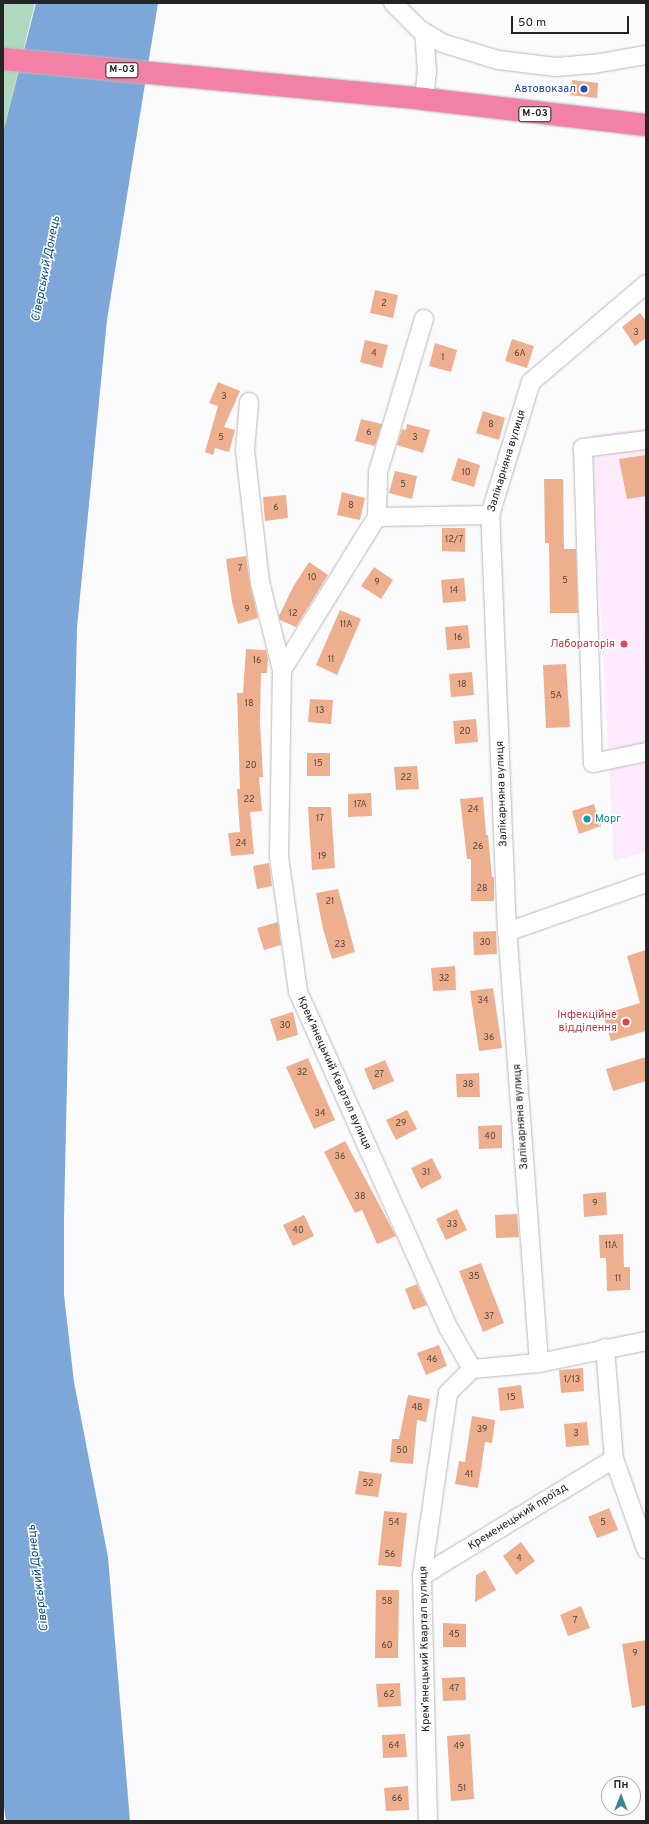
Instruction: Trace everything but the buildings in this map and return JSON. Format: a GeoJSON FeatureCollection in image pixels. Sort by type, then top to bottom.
{"type":"FeatureCollection","features":[{"type":"Feature","properties":{"kind":"highway","name":"М-03"},"geometry":{"type":"LineString","coordinates":[[3,59],[424,99],[646,126]]}},
{"type":"Feature","properties":{"kind":"street"},"geometry":{"type":"LineString","coordinates":[[393,3],[421,31],[442,43],[498,60],[548,66],[594,64],[646,55]]}},
{"type":"Feature","properties":{"kind":"street"},"geometry":{"type":"LineString","coordinates":[[421,31],[427,72],[424,99]]}},
{"type":"Feature","properties":{"kind":"street","name":"Залікарняна вулиця"},"geometry":{"type":"LineString","coordinates":[[539,1363],[507,932],[490,515],[531,382],[646,284]]}},
{"type":"Feature","properties":{"kind":"street"},"geometry":{"type":"LineString","coordinates":[[282,670],[377,517],[378,472],[424,319]]}},
{"type":"Feature","properties":{"kind":"street","name":"Крем’янецький Квартал вулиця"},"geometry":{"type":"LineString","coordinates":[[249,402],[245,450],[260,582],[282,670],[279,858],[298,991],[448,1327],[472,1369],[448,1393],[422,1576],[428,1821]]}},
{"type":"Feature","properties":{"kind":"street"},"geometry":{"type":"LineString","coordinates":[[646,440],[583,448],[593,764],[646,752]]}},
{"type":"Feature","properties":{"kind":"street"},"geometry":{"type":"LineString","coordinates":[[377,517],[490,515]]}},
{"type":"Feature","properties":{"kind":"street"},"geometry":{"type":"LineString","coordinates":[[507,932],[639,885]]}},
{"type":"Feature","properties":{"kind":"street"},"geometry":{"type":"LineString","coordinates":[[472,1369],[539,1363],[605,1348],[646,1341]]}},
{"type":"Feature","properties":{"kind":"street"},"geometry":{"type":"LineString","coordinates":[[605,1348],[614,1459],[646,1549]]}},
{"type":"Feature","properties":{"kind":"street","name":"Кременецький проїзд"},"geometry":{"type":"LineString","coordinates":[[422,1576],[614,1459]]}},
{"type":"Feature","properties":{"kind":"shaded area","name":"Лабораторія"},"geometry":{"type":"Polygon","coordinates":[[[646,428],[646,852],[614,861],[591,435],[646,428]]]}},
{"type":"Feature","properties":{"kind":"green space"},"geometry":{"type":"Polygon","coordinates":[[[3,3],[35,3],[3,133],[3,3]]]}},
{"type":"Feature","properties":{"kind":"water","name":"Сіверський Донець"},"geometry":{"type":"Polygon","coordinates":[[[36,3],[158,3],[107,320],[77,627],[64,1219],[64,1295],[74,1382],[108,1557],[130,1821],[6,1821],[3,1799],[3,133],[36,3]]]}},
{"type":"Feature","properties":{"kind":"place","name":"Автовокзал"},"geometry":{"type":"Point","coordinates":[584,89]}},
{"type":"Feature","properties":{"kind":"place","name":"Лабораторія"},"geometry":{"type":"Point","coordinates":[624,644]}},
{"type":"Feature","properties":{"kind":"place","name":"Морг"},"geometry":{"type":"Point","coordinates":[587,819]}},
{"type":"Feature","properties":{"kind":"place","name":"Інфекційне відділення"},"geometry":{"type":"Point","coordinates":[626,1022]}}]}
